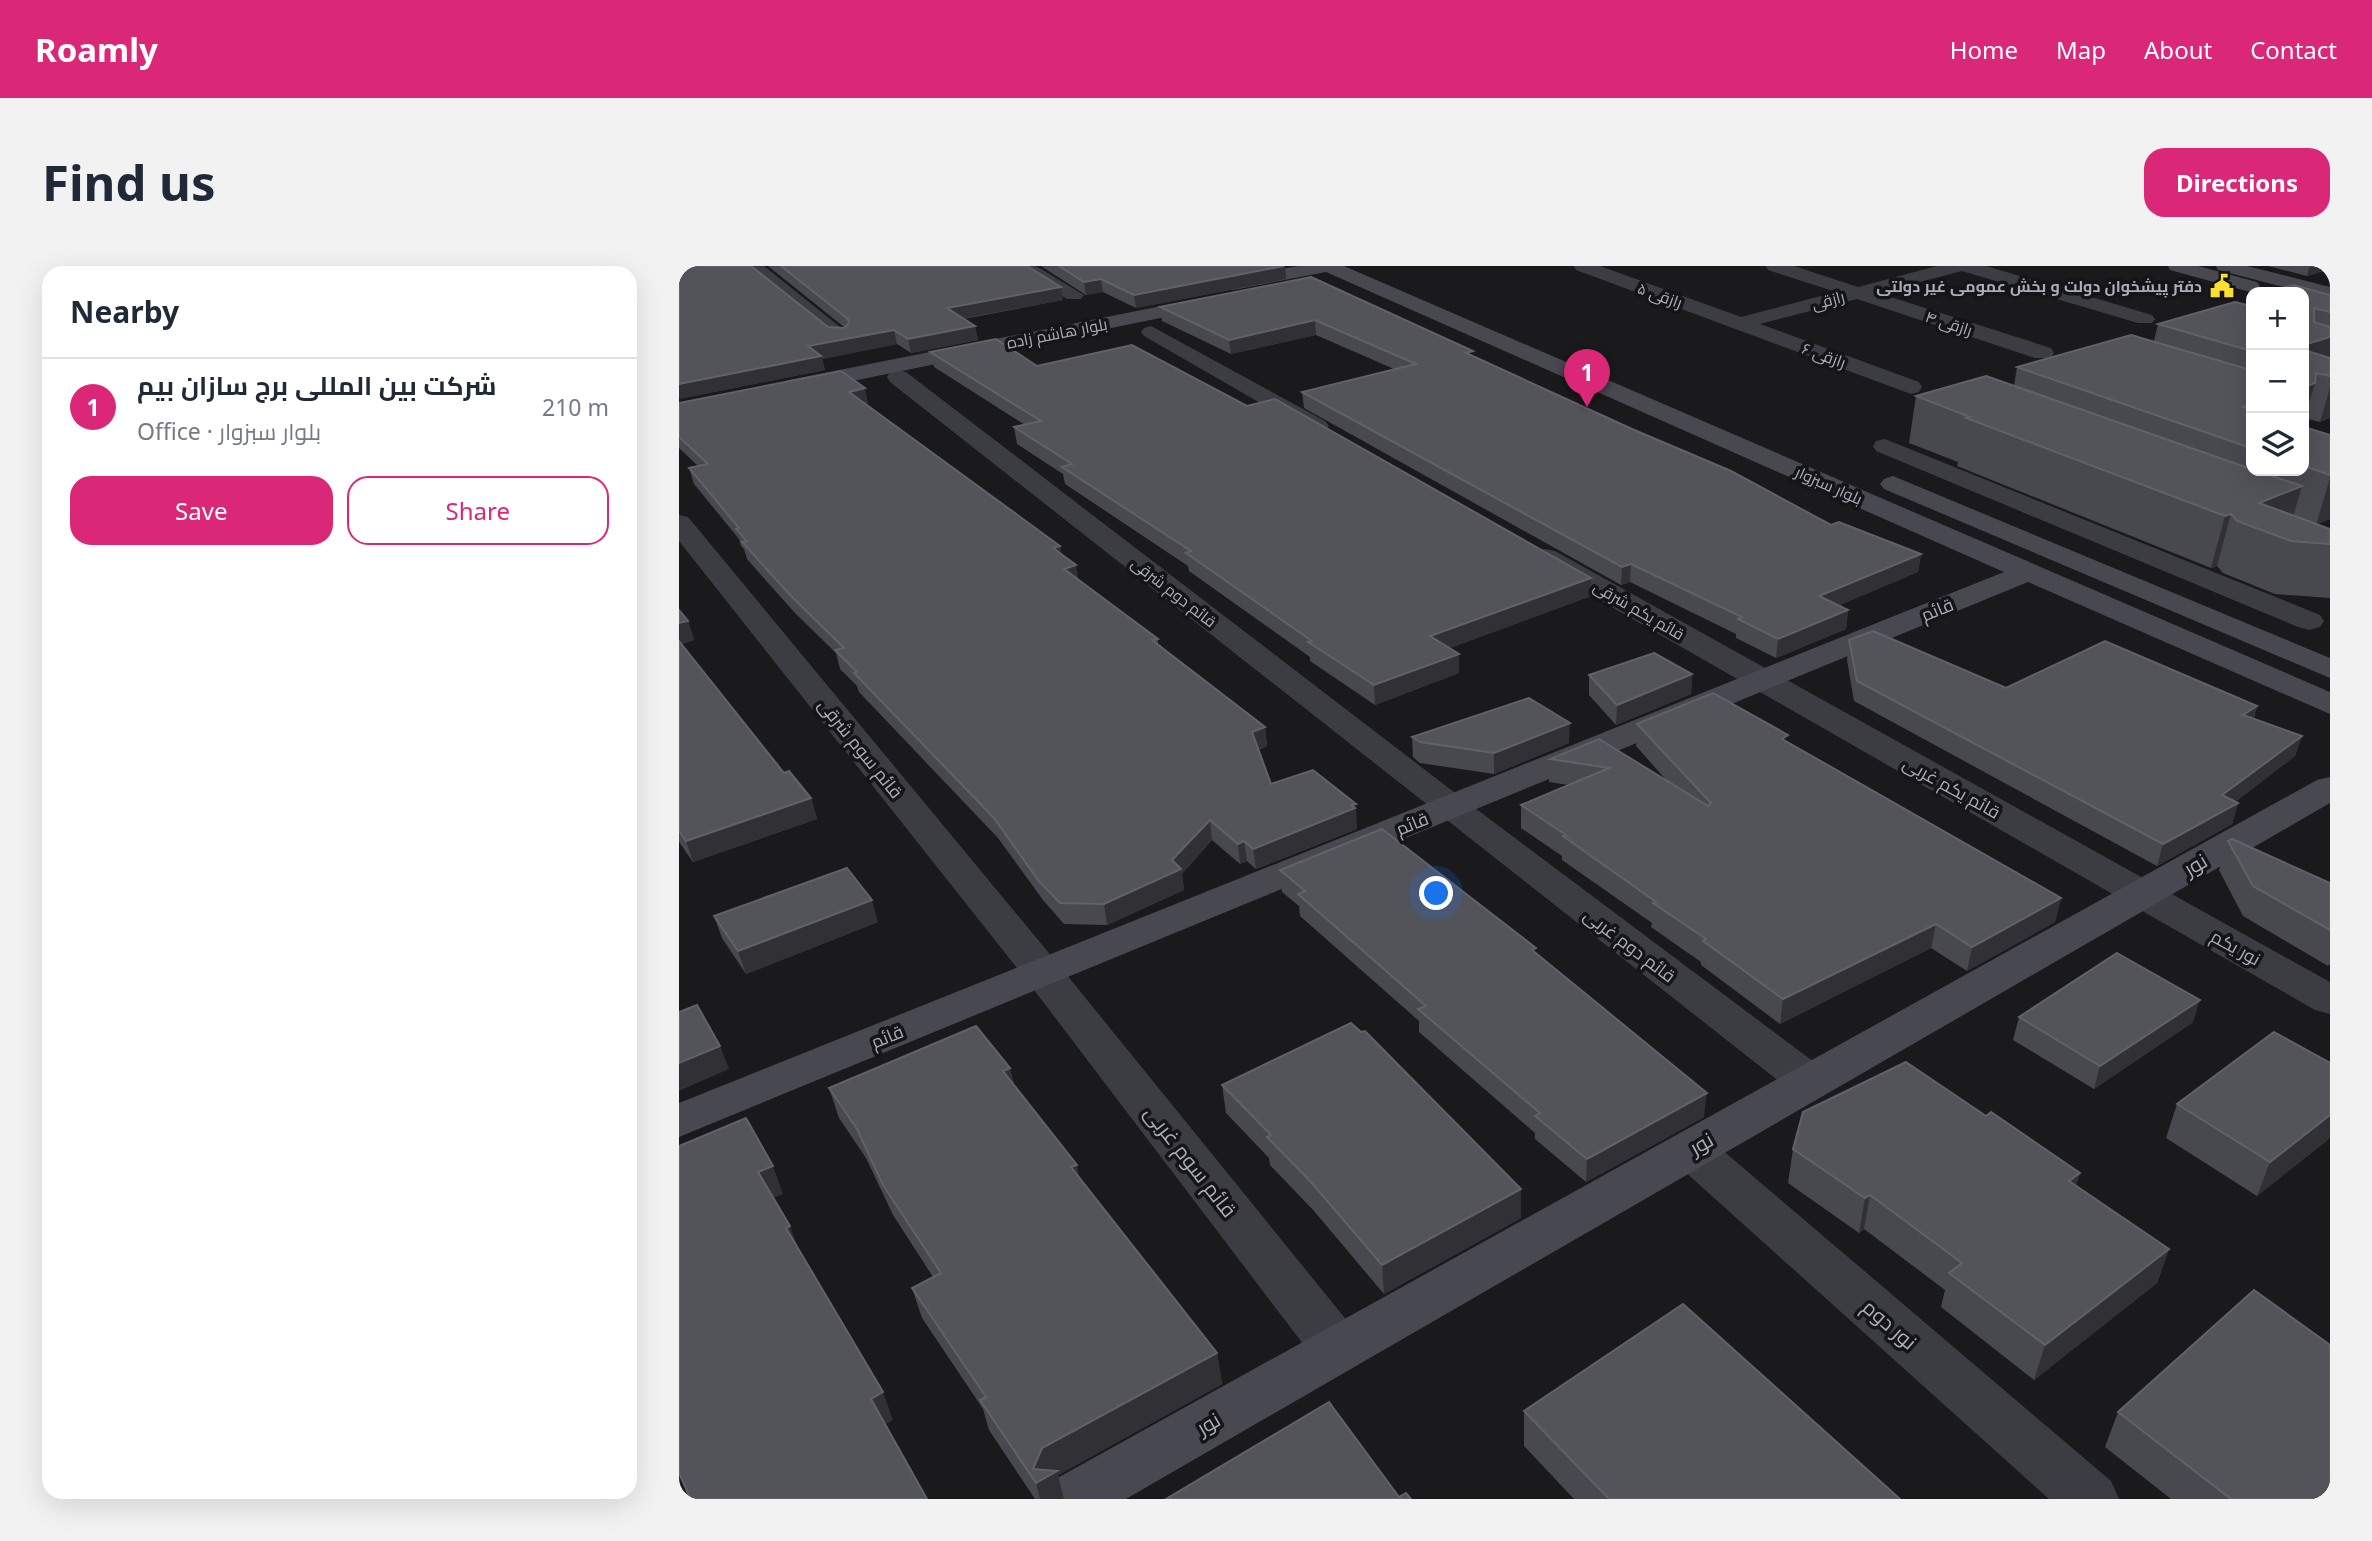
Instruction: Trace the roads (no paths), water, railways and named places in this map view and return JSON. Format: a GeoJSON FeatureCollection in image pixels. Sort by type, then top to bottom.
{"type":"FeatureCollection","features":[{"type":"Feature","properties":{"kind":"street"},"geometry":{"type":"LineString","coordinates":[[752,266],[840,335]]}},
{"type":"Feature","properties":{"kind":"street"},"geometry":{"type":"LineString","coordinates":[[1022,266],[1074,295]]}},
{"type":"Feature","properties":{"kind":"street","name":"رازقی ۵"},"geometry":{"type":"LineString","coordinates":[[1583,266],[1738,324]]}},
{"type":"Feature","properties":{"kind":"street","name":"رازقی ۴"},"geometry":{"type":"LineString","coordinates":[[1775,266],[2043,353]]}},
{"type":"Feature","properties":{"kind":"street","name":"رازقی"},"geometry":{"type":"LineString","coordinates":[[1738,324],[1959,266]]}},
{"type":"Feature","properties":{"kind":"street"},"geometry":{"type":"LineString","coordinates":[[1966,266],[2145,319]]}},
{"type":"Feature","properties":{"kind":"street"},"geometry":{"type":"LineString","coordinates":[[2177,266],[2255,287]]}},
{"type":"Feature","properties":{"kind":"street"},"geometry":{"type":"LineString","coordinates":[[2225,266],[2330,293]]}},
{"type":"Feature","properties":{"kind":"street"},"geometry":{"type":"LineString","coordinates":[[1379,267],[1714,409]]}},
{"type":"Feature","properties":{"kind":"street","name":"بلوار هاشم زاده"},"geometry":{"type":"LineString","coordinates":[[782,373],[1334,269],[1379,267]]}},
{"type":"Feature","properties":{"kind":"street","name":"بلوار هاشم زاده"},"geometry":{"type":"LineString","coordinates":[[769,391],[1334,269]]}},
{"type":"Feature","properties":{"kind":"street","name":"بلوار سبزوار"},"geometry":{"type":"LineString","coordinates":[[1334,269],[2330,704]]}},
{"type":"Feature","properties":{"kind":"street"},"geometry":{"type":"LineString","coordinates":[[2309,301],[2330,307]]}},
{"type":"Feature","properties":{"kind":"street","name":"رازقی ۶"},"geometry":{"type":"LineString","coordinates":[[1738,324],[1911,387]]}},
{"type":"Feature","properties":{"kind":"street"},"geometry":{"type":"LineString","coordinates":[[1151,332],[1343,441]]}},
{"type":"Feature","properties":{"kind":"street","name":"قائم دوم شرقی"},"geometry":{"type":"LineString","coordinates":[[898,377],[1450,807]]}},
{"type":"Feature","properties":{"kind":"street"},"geometry":{"type":"LineString","coordinates":[[1885,446],[2319,616]]}},
{"type":"Feature","properties":{"kind":"street","name":"بلوار سبزوار"},"geometry":{"type":"LineString","coordinates":[[1867,473],[2263,641],[2326,663]]}},
{"type":"Feature","properties":{"kind":"street","name":"قائم سوم شرقی"},"geometry":{"type":"LineString","coordinates":[[679,523],[1043,973]]}},
{"type":"Feature","properties":{"kind":"street","name":"قائم یکم شرقی"},"geometry":{"type":"LineString","coordinates":[[1523,544],[1762,680]]}},
{"type":"Feature","properties":{"kind":"street","name":"قائم"},"geometry":{"type":"LineString","coordinates":[[679,1121],[2028,572]]}},
{"type":"Feature","properties":{"kind":"street"},"geometry":{"type":"LineString","coordinates":[[2263,641],[2319,616]]}},
{"type":"Feature","properties":{"kind":"street","name":"قائم یکم غربی"},"geometry":{"type":"LineString","coordinates":[[1762,680],[2141,895]]}},
{"type":"Feature","properties":{"kind":"street","name":"نور"},"geometry":{"type":"LineString","coordinates":[[1073,1499],[2330,788]]}},
{"type":"Feature","properties":{"kind":"street","name":"قائم دوم غربی"},"geometry":{"type":"LineString","coordinates":[[1450,807],[1809,1082]]}},
{"type":"Feature","properties":{"kind":"street","name":"نور یکم"},"geometry":{"type":"LineString","coordinates":[[2141,895],[2330,1000]]}},
{"type":"Feature","properties":{"kind":"street","name":"قائم سوم غربی"},"geometry":{"type":"LineString","coordinates":[[1043,973],[1338,1349]]}},
{"type":"Feature","properties":{"kind":"street","name":"نور دوم"},"geometry":{"type":"LineString","coordinates":[[1691,1149],[2090,1499]]}},
{"type":"Feature","properties":{"kind":"place","name":"دفتر پیشخوان دولت و بخش عمومی غیر دولتی"},"geometry":{"type":"Point","coordinates":[2222,286]}},
{"type":"Feature","properties":{"kind":"place","name":"شرکت بین المللی برج سازان بیم"},"geometry":{"type":"Point","coordinates":[1587,407]}}]}
